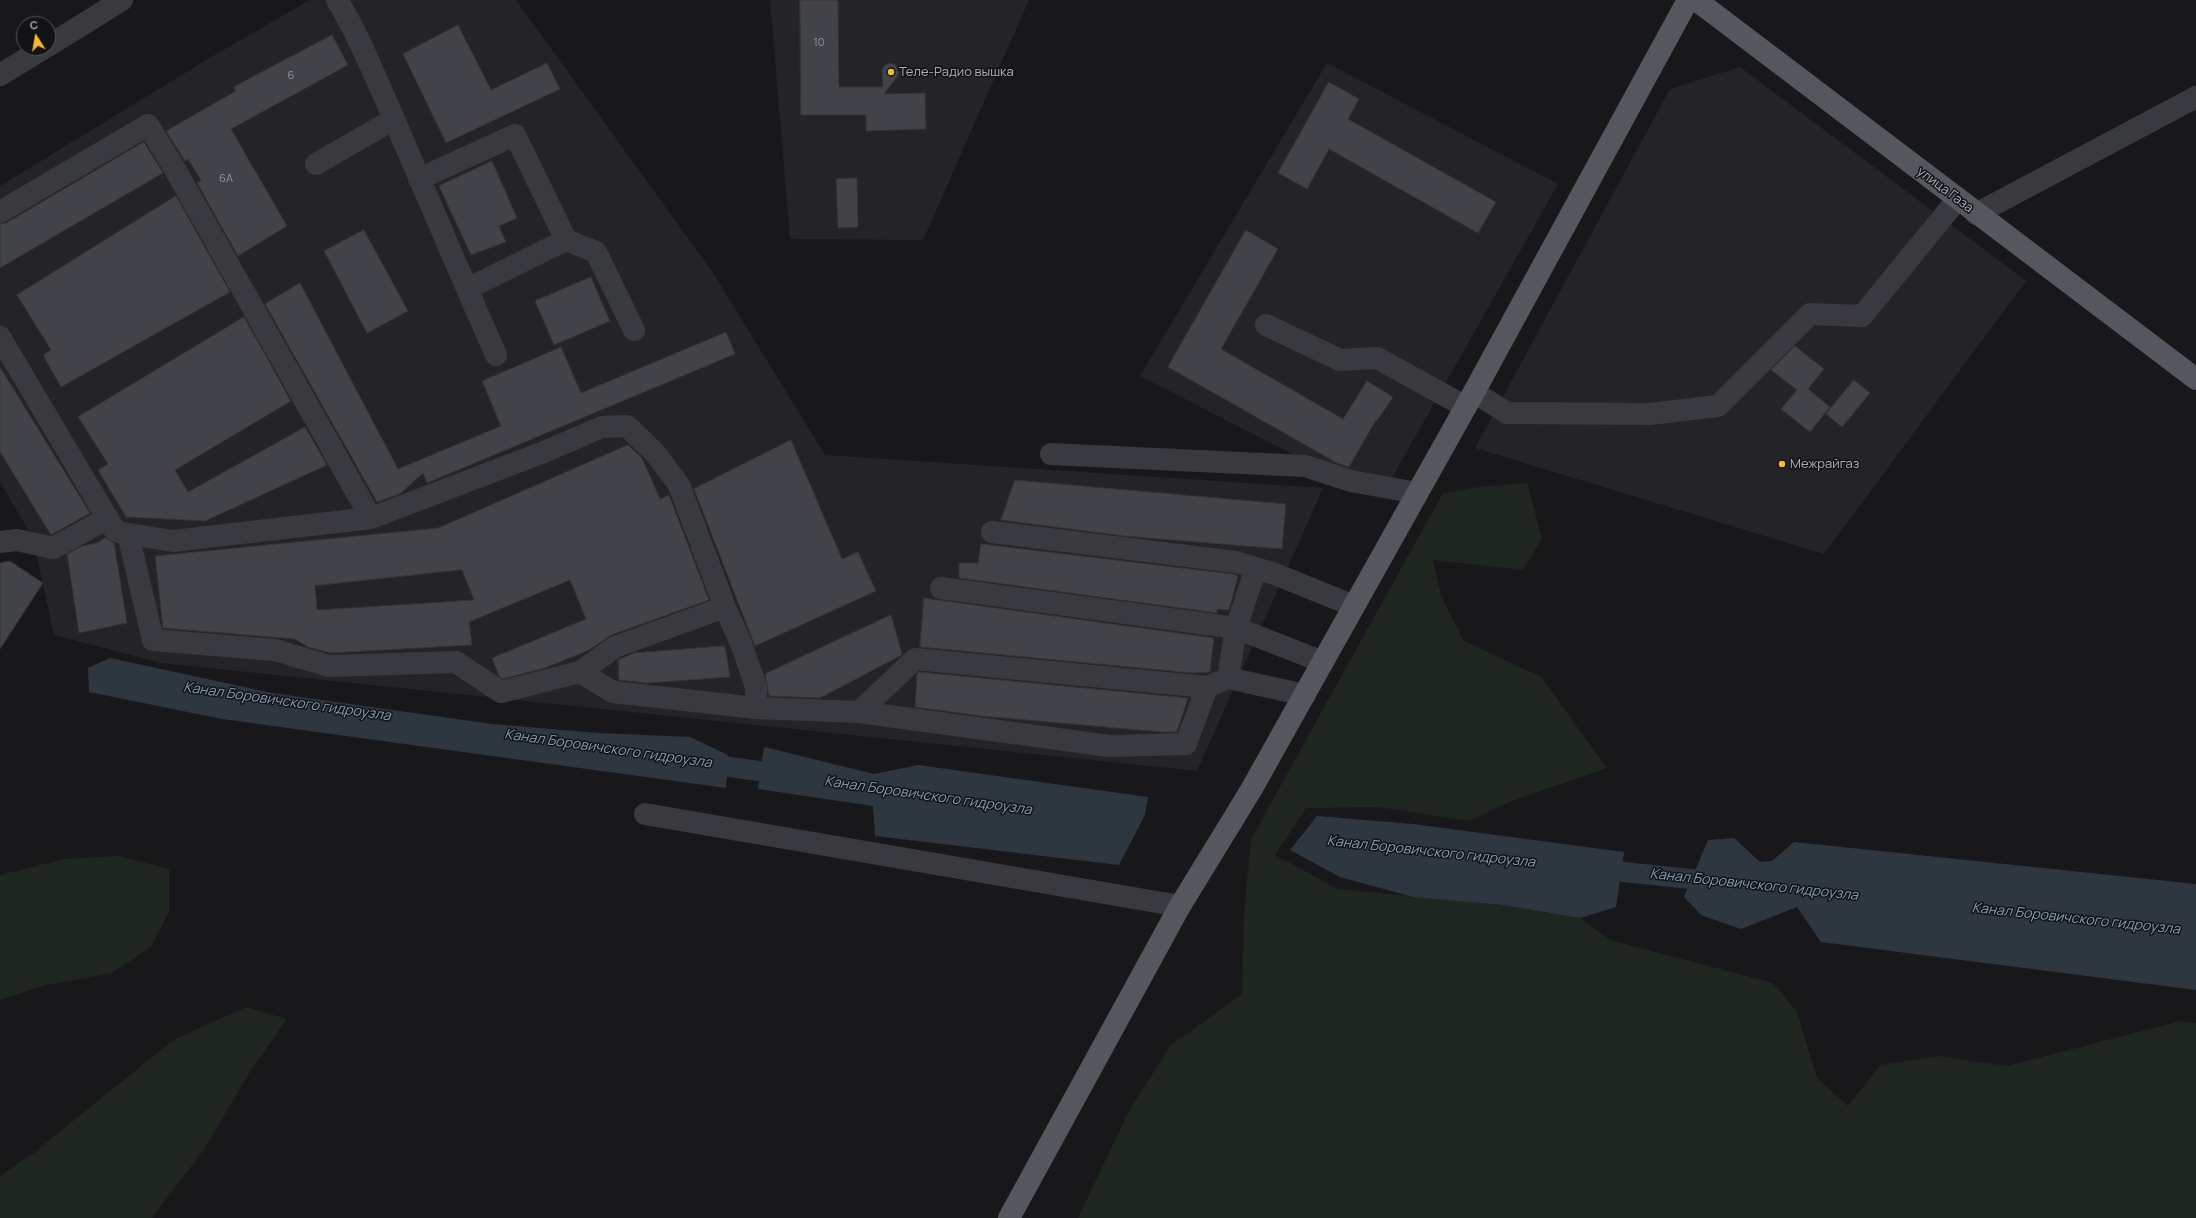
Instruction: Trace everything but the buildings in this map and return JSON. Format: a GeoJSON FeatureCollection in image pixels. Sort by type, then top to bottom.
{"type":"FeatureCollection","features":[{"type":"Feature","properties":{"kind":"main road"},"geometry":{"type":"LineString","coordinates":[[1009,1218],[1180,906],[1251,790],[1305,695],[1470,399],[1688,0]]}},
{"type":"Feature","properties":{"kind":"main road","name":"улица Газа"},"geometry":{"type":"LineString","coordinates":[[1696,0],[1976,214],[2196,379]]}},
{"type":"Feature","properties":{"kind":"street"},"geometry":{"type":"LineString","coordinates":[[56,41],[122,0]]}},
{"type":"Feature","properties":{"kind":"street"},"geometry":{"type":"LineString","coordinates":[[337,0],[349,19],[394,119],[496,355]]}},
{"type":"Feature","properties":{"kind":"street"},"geometry":{"type":"LineString","coordinates":[[0,75],[31,56]]}},
{"type":"Feature","properties":{"kind":"street"},"geometry":{"type":"LineString","coordinates":[[1976,214],[2196,97]]}},
{"type":"Feature","properties":{"kind":"street"},"geometry":{"type":"LineString","coordinates":[[316,164],[394,119]]}},
{"type":"Feature","properties":{"kind":"street"},"geometry":{"type":"LineString","coordinates":[[0,212],[148,125],[172,164],[371,518]]}},
{"type":"Feature","properties":{"kind":"street"},"geometry":{"type":"LineString","coordinates":[[419,178],[515,135],[566,240],[596,252],[634,330]]}},
{"type":"Feature","properties":{"kind":"street"},"geometry":{"type":"LineString","coordinates":[[1266,325],[1340,360],[1377,358],[1470,399],[1507,413],[1650,414],[1718,406],[1810,314],[1862,316],[1958,200]]}},
{"type":"Feature","properties":{"kind":"street"},"geometry":{"type":"LineString","coordinates":[[467,289],[566,240]]}},
{"type":"Feature","properties":{"kind":"street"},"geometry":{"type":"LineString","coordinates":[[0,337],[115,531],[173,542],[371,518],[544,452],[602,427],[627,426],[655,453],[679,484],[756,686],[756,708]]}},
{"type":"Feature","properties":{"kind":"street"},"geometry":{"type":"LineString","coordinates":[[1051,454],[1305,466],[1351,481],[1417,493]]}},
{"type":"Feature","properties":{"kind":"street"},"geometry":{"type":"LineString","coordinates":[[0,542],[17,540],[53,548],[108,518]]}},
{"type":"Feature","properties":{"kind":"street"},"geometry":{"type":"LineString","coordinates":[[992,532],[1236,562],[1256,568],[1354,606]]}},
{"type":"Feature","properties":{"kind":"street"},"geometry":{"type":"LineString","coordinates":[[128,534],[152,640],[275,650],[329,666],[456,662],[501,692],[580,672],[615,647],[725,607]]}},
{"type":"Feature","properties":{"kind":"street"},"geometry":{"type":"LineString","coordinates":[[1228,678],[1236,628],[1256,568]]}},
{"type":"Feature","properties":{"kind":"street"},"geometry":{"type":"LineString","coordinates":[[941,588],[1236,628],[1323,662]]}},
{"type":"Feature","properties":{"kind":"street"},"geometry":{"type":"LineString","coordinates":[[859,712],[915,658],[1207,687],[1228,678],[1305,695]]}},
{"type":"Feature","properties":{"kind":"street"},"geometry":{"type":"LineString","coordinates":[[580,672],[613,692],[756,708],[859,712],[1109,746],[1186,744],[1207,687]]}},
{"type":"Feature","properties":{"kind":"street"},"geometry":{"type":"LineString","coordinates":[[645,814],[1180,906]]}},
{"type":"Feature","properties":{"kind":"shaded area"},"geometry":{"type":"Polygon","coordinates":[[[310,0],[516,0],[713,273],[825,455],[1323,488],[1197,771],[161,663],[54,635],[33,538],[0,482],[0,186],[211,57],[310,0]]]}},
{"type":"Feature","properties":{"kind":"shaded area"},"geometry":{"type":"Polygon","coordinates":[[[770,0],[1029,0],[923,240],[790,239],[770,0]]]}},
{"type":"Feature","properties":{"kind":"shaded area"},"geometry":{"type":"Polygon","coordinates":[[[1327,63],[1558,184],[1380,499],[1140,376],[1327,63]]]}},
{"type":"Feature","properties":{"kind":"shaded area"},"geometry":{"type":"Polygon","coordinates":[[[1740,67],[2026,281],[1824,554],[1475,448],[1670,89],[1740,67]]]}},
{"type":"Feature","properties":{"kind":"shaded area"},"geometry":{"type":"Polygon","coordinates":[[[1527,483],[1542,539],[1523,570],[1433,560],[1441,596],[1464,641],[1541,677],[1607,768],[1512,801],[1469,821],[1378,807],[1306,808],[1275,855],[1338,889],[1503,905],[1580,918],[1610,940],[1773,983],[1797,1012],[1817,1078],[1848,1106],[1880,1065],[1939,1056],[2007,1066],[2180,1021],[2196,1023],[2196,1218],[1078,1218],[1128,1113],[1170,1046],[1242,994],[1244,914],[1251,839],[1443,493],[1479,487],[1527,483]]]}},
{"type":"Feature","properties":{"kind":"shaded area"},"geometry":{"type":"Polygon","coordinates":[[[119,856],[169,869],[169,912],[151,947],[112,973],[42,986],[0,1000],[0,875],[64,859],[119,856]]]}},
{"type":"Feature","properties":{"kind":"shaded area"},"geometry":{"type":"Polygon","coordinates":[[[246,1007],[287,1019],[251,1070],[203,1151],[152,1218],[0,1218],[0,1176],[35,1152],[173,1040],[246,1007]]]}},
{"type":"Feature","properties":{"kind":"water"},"geometry":{"type":"Polygon","coordinates":[[[110,658],[272,693],[492,724],[598,733],[690,737],[728,755],[726,788],[222,719],[89,692],[88,668],[110,658]]]}},
{"type":"Feature","properties":{"kind":"water"},"geometry":{"type":"Polygon","coordinates":[[[764,747],[874,774],[918,765],[1148,797],[1145,815],[1119,865],[875,836],[873,806],[758,789],[764,747]]]}},
{"type":"Feature","properties":{"kind":"water"},"geometry":{"type":"Polygon","coordinates":[[[1317,816],[1413,824],[1624,852],[1616,907],[1580,918],[1503,905],[1413,897],[1340,877],[1290,850],[1317,816]]]}},
{"type":"Feature","properties":{"kind":"water"},"geometry":{"type":"Polygon","coordinates":[[[1734,838],[1760,862],[1772,861],[1794,842],[2196,884],[2196,990],[1821,942],[1797,907],[1741,929],[1701,915],[1684,897],[1708,840],[1734,838]]]}},
{"type":"Feature","properties":{"kind":"waterway","name":"Канал Боровичского гидроузла"},"geometry":{"type":"LineString","coordinates":[[701,763],[788,775]]}},
{"type":"Feature","properties":{"kind":"waterway","name":"Канал Боровичского гидроузла"},"geometry":{"type":"LineString","coordinates":[[1595,869],[1719,882]]}},
{"type":"Feature","properties":{"kind":"place","name":"Теле-Радио вышка"},"geometry":{"type":"Point","coordinates":[891,72]}},
{"type":"Feature","properties":{"kind":"place","name":"Межрайгаз"},"geometry":{"type":"Point","coordinates":[1782,464]}}]}
